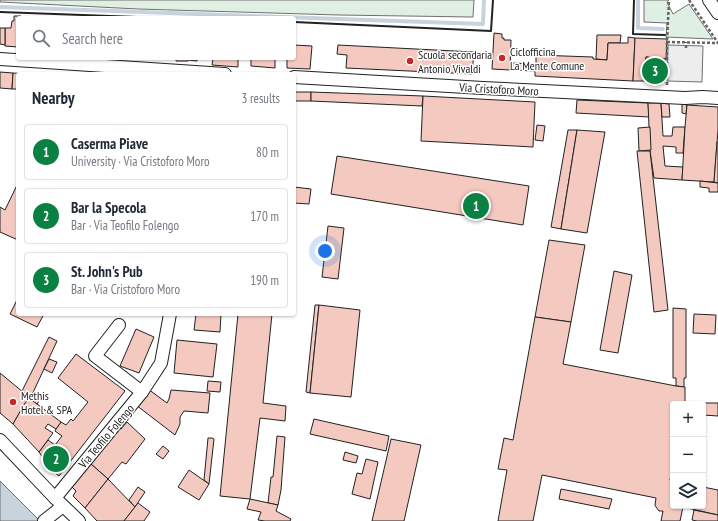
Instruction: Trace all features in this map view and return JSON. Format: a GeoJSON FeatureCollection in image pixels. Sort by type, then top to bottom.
{"type":"FeatureCollection","features":[{"type":"Feature","properties":{"kind":"street"},"geometry":{"type":"LineString","coordinates":[[709,0],[718,13]]}},
{"type":"Feature","properties":{"kind":"street"},"geometry":{"type":"LineString","coordinates":[[0,59],[178,72]]}},
{"type":"Feature","properties":{"kind":"street","name":"Via Cristoforo Moro"},"geometry":{"type":"LineString","coordinates":[[296,78],[685,98],[718,98]]}},
{"type":"Feature","properties":{"kind":"street","name":"Via Cristoforo Moro"},"geometry":{"type":"LineString","coordinates":[[703,97],[718,92]]}},
{"type":"Feature","properties":{"kind":"street","name":"Via Teofilo Folengo"},"geometry":{"type":"LineString","coordinates":[[46,520],[142,392],[161,363],[170,316]]}},
{"type":"Feature","properties":{"kind":"street","name":"Via Teofilo Folengo"},"geometry":{"type":"LineString","coordinates":[[119,326],[95,356],[142,392]]}},
{"type":"Feature","properties":{"kind":"street"},"geometry":{"type":"LineString","coordinates":[[0,440],[79,521]]}},
{"type":"Feature","properties":{"kind":"path"},"geometry":{"type":"LineString","coordinates":[[665,97],[667,89],[669,0]]}},
{"type":"Feature","properties":{"kind":"path"},"geometry":{"type":"LineString","coordinates":[[689,0],[718,43]]}},
{"type":"Feature","properties":{"kind":"path"},"geometry":{"type":"LineString","coordinates":[[667,42],[718,43]]}},
{"type":"Feature","properties":{"kind":"path"},"geometry":{"type":"LineString","coordinates":[[686,42],[686,48]]}},
{"type":"Feature","properties":{"kind":"green space"},"geometry":{"type":"Polygon","coordinates":[[[0,0],[474,0],[473,17],[138,9],[0,2],[0,0]]]}},
{"type":"Feature","properties":{"kind":"green space"},"geometry":{"type":"Polygon","coordinates":[[[644,0],[669,0],[667,2],[673,14],[689,4],[713,39],[666,37],[667,23],[644,22],[644,0]]]}},
{"type":"Feature","properties":{"kind":"shaded area"},"geometry":{"type":"Polygon","coordinates":[[[668,45],[703,46],[702,82],[667,81],[668,45]]]}},
{"type":"Feature","properties":{"kind":"shaded area"},"geometry":{"type":"Polygon","coordinates":[[[0,481],[40,521],[0,521],[0,481]]]}},
{"type":"Feature","properties":{"kind":"building"},"geometry":{"type":"Polygon","coordinates":[[[14,16],[16,16],[16,47],[5,46],[5,28],[11,28],[12,21],[14,21],[14,16]]]}},
{"type":"Feature","properties":{"kind":"building"},"geometry":{"type":"Polygon","coordinates":[[[0,28],[5,28],[5,45],[0,44],[0,28]]]}},
{"type":"Feature","properties":{"kind":"building"},"geometry":{"type":"Polygon","coordinates":[[[494,33],[502,34],[502,38],[504,38],[504,40],[511,40],[510,70],[492,69],[494,33]]]}},
{"type":"Feature","properties":{"kind":"building"},"geometry":{"type":"Polygon","coordinates":[[[597,35],[621,35],[620,43],[608,43],[607,60],[596,59],[597,35]]]}},
{"type":"Feature","properties":{"kind":"building"},"geometry":{"type":"Polygon","coordinates":[[[628,37],[635,38],[633,81],[535,76],[535,71],[510,70],[510,63],[536,64],[536,55],[593,57],[593,59],[607,60],[608,43],[628,43],[628,37]]]}},
{"type":"Feature","properties":{"kind":"building"},"geometry":{"type":"Polygon","coordinates":[[[635,38],[667,39],[666,59],[646,57],[645,81],[633,81],[635,38]]]}},
{"type":"Feature","properties":{"kind":"building"},"geometry":{"type":"Polygon","coordinates":[[[296,45],[312,46],[310,69],[287,68],[287,60],[296,60],[296,45]]]}},
{"type":"Feature","properties":{"kind":"building","name":"Scuola secondaria Antonio Vivaldi"},"geometry":{"type":"Polygon","coordinates":[[[338,45],[474,52],[472,74],[346,68],[347,55],[337,54],[338,45]]]}},
{"type":"Feature","properties":{"kind":"building"},"geometry":{"type":"Polygon","coordinates":[[[646,57],[666,59],[665,82],[645,81],[646,57]]]}},
{"type":"Feature","properties":{"kind":"building"},"geometry":{"type":"Polygon","coordinates":[[[176,60],[188,60],[188,61],[176,60]]]}},
{"type":"Feature","properties":{"kind":"building"},"geometry":{"type":"Polygon","coordinates":[[[213,60],[238,60],[238,67],[212,65],[213,60]]]}},
{"type":"Feature","properties":{"kind":"building"},"geometry":{"type":"Polygon","coordinates":[[[251,60],[275,60],[275,68],[251,66],[251,60]]]}},
{"type":"Feature","properties":{"kind":"building"},"geometry":{"type":"Polygon","coordinates":[[[0,72],[13,73],[12,89],[0,88],[0,72]]]}},
{"type":"Feature","properties":{"kind":"building"},"geometry":{"type":"Polygon","coordinates":[[[13,73],[16,73],[16,89],[12,89],[13,73]]]}},
{"type":"Feature","properties":{"kind":"building"},"geometry":{"type":"Polygon","coordinates":[[[296,92],[311,92],[311,101],[296,101],[296,92]]]}},
{"type":"Feature","properties":{"kind":"building"},"geometry":{"type":"Polygon","coordinates":[[[311,92],[423,96],[422,106],[311,101],[311,92]]]}},
{"type":"Feature","properties":{"kind":"building"},"geometry":{"type":"Polygon","coordinates":[[[423,96],[535,102],[533,147],[421,141],[423,96]]]}},
{"type":"Feature","properties":{"kind":"building"},"geometry":{"type":"Polygon","coordinates":[[[577,100],[648,103],[649,117],[576,113],[577,100]]]}},
{"type":"Feature","properties":{"kind":"building"},"geometry":{"type":"Polygon","coordinates":[[[648,103],[661,103],[663,136],[672,136],[673,127],[685,127],[683,153],[676,153],[676,147],[663,146],[665,166],[683,167],[682,180],[654,178],[650,151],[648,103]]]}},
{"type":"Feature","properties":{"kind":"building"},"geometry":{"type":"Polygon","coordinates":[[[661,103],[669,104],[670,117],[662,117],[661,103]]]}},
{"type":"Feature","properties":{"kind":"building"},"geometry":{"type":"Polygon","coordinates":[[[682,104],[687,105],[686,114],[682,113],[682,104]]]}},
{"type":"Feature","properties":{"kind":"building"},"geometry":{"type":"Polygon","coordinates":[[[687,105],[718,107],[718,130],[714,182],[682,180],[687,105]]]}},
{"type":"Feature","properties":{"kind":"building"},"geometry":{"type":"Polygon","coordinates":[[[537,125],[545,126],[543,141],[535,140],[537,125]]]}},
{"type":"Feature","properties":{"kind":"building"},"geometry":{"type":"Polygon","coordinates":[[[650,127],[651,150],[639,151],[638,128],[650,127]]]}},
{"type":"Feature","properties":{"kind":"building"},"geometry":{"type":"Polygon","coordinates":[[[568,130],[577,130],[561,229],[551,227],[568,130]]]}},
{"type":"Feature","properties":{"kind":"building"},"geometry":{"type":"Polygon","coordinates":[[[577,130],[605,132],[587,233],[561,229],[577,130]]]}},
{"type":"Feature","properties":{"kind":"building"},"geometry":{"type":"Polygon","coordinates":[[[718,142],[718,183],[714,182],[718,142]]]}},
{"type":"Feature","properties":{"kind":"building"},"geometry":{"type":"Polygon","coordinates":[[[637,151],[650,151],[668,310],[654,312],[637,151]]]}},
{"type":"Feature","properties":{"kind":"building"},"geometry":{"type":"Polygon","coordinates":[[[337,156],[529,186],[523,225],[331,194],[337,156]]]}},
{"type":"Feature","properties":{"kind":"building"},"geometry":{"type":"Polygon","coordinates":[[[700,181],[718,183],[718,192],[709,192],[709,188],[700,187],[700,181]]]}},
{"type":"Feature","properties":{"kind":"building"},"geometry":{"type":"Polygon","coordinates":[[[16,187],[16,239],[0,232],[0,207],[5,210],[16,187]]]}},
{"type":"Feature","properties":{"kind":"building"},"geometry":{"type":"Polygon","coordinates":[[[296,187],[311,189],[309,204],[296,203],[296,187]]]}},
{"type":"Feature","properties":{"kind":"building"},"geometry":{"type":"Polygon","coordinates":[[[328,226],[344,228],[338,279],[322,277],[328,226]]]}},
{"type":"Feature","properties":{"kind":"building"},"geometry":{"type":"Polygon","coordinates":[[[549,240],[585,245],[571,322],[535,317],[549,240]]]}},
{"type":"Feature","properties":{"kind":"building"},"geometry":{"type":"Polygon","coordinates":[[[614,271],[632,275],[618,353],[600,350],[614,271]]]}},
{"type":"Feature","properties":{"kind":"building"},"geometry":{"type":"Polygon","coordinates":[[[16,302],[16,316],[43,316],[37,327],[10,314],[16,302]]]}},
{"type":"Feature","properties":{"kind":"building"},"geometry":{"type":"Polygon","coordinates":[[[315,305],[319,305],[310,393],[306,392],[315,305]]]}},
{"type":"Feature","properties":{"kind":"building"},"geometry":{"type":"Polygon","coordinates":[[[319,305],[360,310],[351,397],[310,393],[319,305]]]}},
{"type":"Feature","properties":{"kind":"building"},"geometry":{"type":"Polygon","coordinates":[[[673,308],[686,309],[686,378],[684,378],[684,387],[676,386],[676,378],[673,378],[673,308]]]}},
{"type":"Feature","properties":{"kind":"building"},"geometry":{"type":"Polygon","coordinates":[[[694,314],[716,315],[715,334],[693,333],[694,314]]]}},
{"type":"Feature","properties":{"kind":"building"},"geometry":{"type":"Polygon","coordinates":[[[196,316],[221,316],[220,332],[194,330],[196,316]]]}},
{"type":"Feature","properties":{"kind":"building"},"geometry":{"type":"Polygon","coordinates":[[[238,316],[272,316],[263,403],[286,406],[285,421],[260,418],[250,499],[220,496],[238,316]]]}},
{"type":"Feature","properties":{"kind":"building"},"geometry":{"type":"Polygon","coordinates":[[[535,317],[571,322],[563,364],[685,387],[685,401],[670,401],[670,509],[683,509],[680,521],[661,521],[663,511],[659,511],[656,507],[656,498],[542,475],[533,521],[498,521],[507,470],[498,469],[504,438],[513,440],[535,317]]]}},
{"type":"Feature","properties":{"kind":"building"},"geometry":{"type":"Polygon","coordinates":[[[136,329],[154,337],[139,373],[120,366],[136,329]]]}},
{"type":"Feature","properties":{"kind":"building"},"geometry":{"type":"Polygon","coordinates":[[[49,337],[57,341],[30,399],[22,391],[49,337]]]}},
{"type":"Feature","properties":{"kind":"building"},"geometry":{"type":"Polygon","coordinates":[[[177,340],[217,344],[213,377],[174,373],[177,340]]]}},
{"type":"Feature","properties":{"kind":"building"},"geometry":{"type":"Polygon","coordinates":[[[76,354],[125,391],[59,476],[51,470],[39,452],[48,440],[55,445],[62,436],[55,431],[61,422],[66,425],[71,419],[73,421],[88,402],[58,378],[76,354]]]}},
{"type":"Feature","properties":{"kind":"building"},"geometry":{"type":"Polygon","coordinates":[[[49,359],[57,362],[52,373],[44,369],[49,359]]]}},
{"type":"Feature","properties":{"kind":"building","name":"Methis Hotel & SPA"},"geometry":{"type":"Polygon","coordinates":[[[0,373],[29,397],[13,424],[0,413],[0,373]]]}},
{"type":"Feature","properties":{"kind":"building"},"geometry":{"type":"Polygon","coordinates":[[[208,381],[221,382],[220,392],[207,391],[208,381]]]}},
{"type":"Feature","properties":{"kind":"building"},"geometry":{"type":"Polygon","coordinates":[[[148,389],[167,403],[171,390],[210,393],[208,413],[184,411],[180,417],[180,424],[175,435],[136,405],[148,389]]]}},
{"type":"Feature","properties":{"kind":"building"},"geometry":{"type":"Polygon","coordinates":[[[33,392],[41,398],[37,404],[30,399],[33,392]]]}},
{"type":"Feature","properties":{"kind":"building"},"geometry":{"type":"Polygon","coordinates":[[[29,398],[61,422],[56,429],[48,424],[45,428],[53,433],[39,452],[13,424],[21,410],[27,414],[29,410],[23,406],[29,398]]]}},
{"type":"Feature","properties":{"kind":"building"},"geometry":{"type":"Polygon","coordinates":[[[706,403],[718,403],[718,416],[706,415],[706,403]]]}},
{"type":"Feature","properties":{"kind":"building"},"geometry":{"type":"Polygon","coordinates":[[[314,419],[389,436],[386,451],[310,434],[314,419]]]}},
{"type":"Feature","properties":{"kind":"building"},"geometry":{"type":"Polygon","coordinates":[[[127,422],[145,439],[126,464],[122,462],[108,479],[91,464],[119,428],[121,429],[127,422]]]}},
{"type":"Feature","properties":{"kind":"building"},"geometry":{"type":"Polygon","coordinates":[[[277,436],[285,437],[281,490],[278,505],[268,503],[271,477],[273,477],[277,436]]]}},
{"type":"Feature","properties":{"kind":"building"},"geometry":{"type":"Polygon","coordinates":[[[208,438],[214,439],[209,484],[204,480],[208,438]]]}},
{"type":"Feature","properties":{"kind":"building"},"geometry":{"type":"Polygon","coordinates":[[[391,439],[421,445],[404,521],[372,521],[391,439]]]}},
{"type":"Feature","properties":{"kind":"building"},"geometry":{"type":"Polygon","coordinates":[[[163,446],[169,451],[163,459],[156,454],[163,446]]]}},
{"type":"Feature","properties":{"kind":"building"},"geometry":{"type":"Polygon","coordinates":[[[345,452],[358,456],[356,463],[343,460],[345,452]]]}},
{"type":"Feature","properties":{"kind":"building"},"geometry":{"type":"Polygon","coordinates":[[[366,459],[378,462],[370,499],[352,494],[357,473],[362,474],[366,459]]]}},
{"type":"Feature","properties":{"kind":"building"},"geometry":{"type":"Polygon","coordinates":[[[91,464],[108,479],[85,508],[73,496],[76,491],[72,487],[91,464]]]}},
{"type":"Feature","properties":{"kind":"building"},"geometry":{"type":"Polygon","coordinates":[[[189,470],[209,484],[199,500],[178,487],[189,470]]]}},
{"type":"Feature","properties":{"kind":"building"},"geometry":{"type":"Polygon","coordinates":[[[108,479],[135,507],[124,521],[97,521],[85,508],[108,479]]]}},
{"type":"Feature","properties":{"kind":"building"},"geometry":{"type":"Polygon","coordinates":[[[138,487],[145,492],[135,507],[129,500],[138,487]]]}},
{"type":"Feature","properties":{"kind":"building"},"geometry":{"type":"Polygon","coordinates":[[[706,488],[718,490],[718,515],[692,509],[706,509],[706,488]]]}},
{"type":"Feature","properties":{"kind":"building"},"geometry":{"type":"Polygon","coordinates":[[[561,489],[612,499],[609,509],[559,499],[561,489]]]}},
{"type":"Feature","properties":{"kind":"building"},"geometry":{"type":"Polygon","coordinates":[[[250,499],[278,505],[276,511],[291,519],[290,521],[258,520],[261,512],[247,509],[250,499]]]}},
{"type":"Feature","properties":{"kind":"building"},"geometry":{"type":"Polygon","coordinates":[[[138,503],[150,512],[144,521],[124,521],[138,503]]]}},
{"type":"Feature","properties":{"kind":"building"},"geometry":{"type":"Polygon","coordinates":[[[694,510],[718,515],[718,521],[692,520],[694,510]]]}},
{"type":"Feature","properties":{"kind":"waterway"},"geometry":{"type":"LineString","coordinates":[[296,17],[483,24],[484,0]]}},
{"type":"Feature","properties":{"kind":"waterway"},"geometry":{"type":"LineString","coordinates":[[638,0],[638,28],[663,29]]}},
{"type":"Feature","properties":{"kind":"waterway"},"geometry":{"type":"LineString","coordinates":[[0,7],[256,16]]}},
{"type":"Feature","properties":{"kind":"wall"},"geometry":{"type":"LineString","coordinates":[[296,22],[491,31],[493,0]]}},
{"type":"Feature","properties":{"kind":"wall"},"geometry":{"type":"LineString","coordinates":[[634,0],[633,34],[665,35]]}},
{"type":"Feature","properties":{"kind":"wall"},"geometry":{"type":"LineString","coordinates":[[0,12],[110,16]]}},
{"type":"Feature","properties":{"kind":"place","name":"Ciclofficina La Mente Comune"},"geometry":{"type":"Point","coordinates":[502,58]}},
{"type":"Feature","properties":{"kind":"place","name":"Scuola secondaria Antonio Vivaldi"},"geometry":{"type":"Point","coordinates":[410,61]}},
{"type":"Feature","properties":{"kind":"place","name":"St. John's Pub"},"geometry":{"type":"Point","coordinates":[655,71]}},
{"type":"Feature","properties":{"kind":"place","name":"Caserma Piave"},"geometry":{"type":"Point","coordinates":[476,206]}},
{"type":"Feature","properties":{"kind":"place","name":"Methis Hotel & SPA"},"geometry":{"type":"Point","coordinates":[13,402]}},
{"type":"Feature","properties":{"kind":"place","name":"Bar la Specola"},"geometry":{"type":"Point","coordinates":[56,459]}}]}
